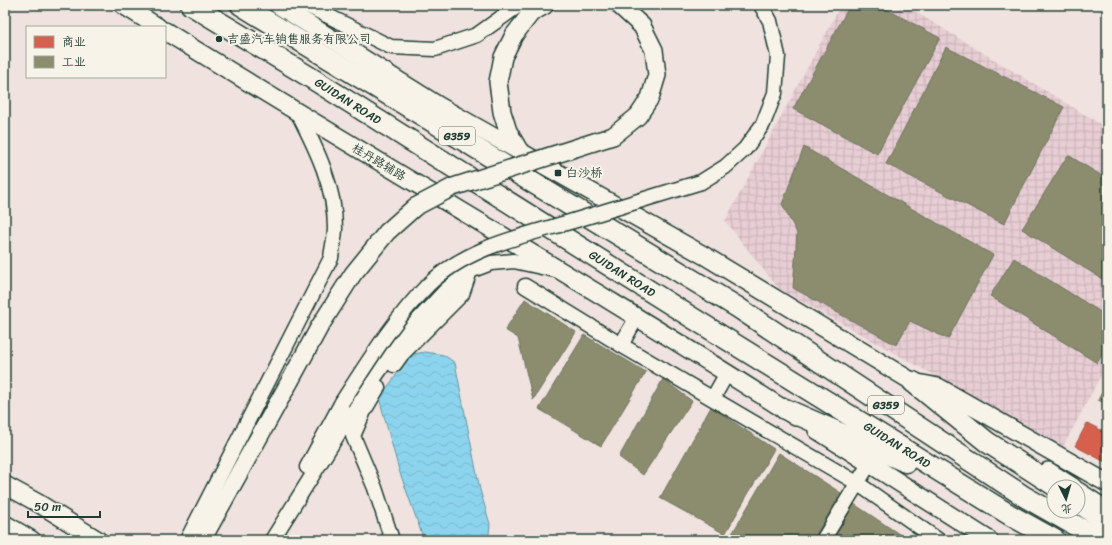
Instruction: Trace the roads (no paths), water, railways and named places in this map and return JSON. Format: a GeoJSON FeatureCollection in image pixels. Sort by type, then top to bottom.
{"type":"FeatureCollection","features":[{"type":"Feature","properties":{"kind":"highway","name":"GUIDAN ROAD"},"geometry":{"type":"LineString","coordinates":[[191,5],[308,76],[691,317],[974,492],[1055,540]]}},
{"type":"Feature","properties":{"kind":"highway","name":"G359"},"geometry":{"type":"LineString","coordinates":[[241,5],[736,307],[1025,497],[1101,540]]}},
{"type":"Feature","properties":{"kind":"highway"},"geometry":{"type":"LineString","coordinates":[[913,382],[987,442],[1046,479]]}},
{"type":"Feature","properties":{"kind":"highway"},"geometry":{"type":"LineString","coordinates":[[785,409],[974,492]]}},
{"type":"Feature","properties":{"kind":"highway"},"geometry":{"type":"LineString","coordinates":[[1086,508],[1107,523]]}},
{"type":"Feature","properties":{"kind":"main road"},"geometry":{"type":"LineString","coordinates":[[123,5],[156,26]]}},
{"type":"Feature","properties":{"kind":"main road"},"geometry":{"type":"LineString","coordinates":[[278,5],[439,106],[685,245],[913,382],[1061,479]]}},
{"type":"Feature","properties":{"kind":"main road"},"geometry":{"type":"LineString","coordinates":[[520,152],[508,131],[502,112],[498,82],[503,57],[514,35],[531,13],[545,5]]}},
{"type":"Feature","properties":{"kind":"main road"},"geometry":{"type":"LineString","coordinates":[[202,540],[320,326],[353,274],[387,232],[415,207],[453,187],[613,136],[638,116],[650,98],[657,75],[654,50],[642,26],[619,5]]}},
{"type":"Feature","properties":{"kind":"main road","name":"桂丹路辅路"},"geometry":{"type":"LineString","coordinates":[[166,32],[299,115],[595,291],[785,409],[989,540]]}},
{"type":"Feature","properties":{"kind":"main road"},"geometry":{"type":"LineString","coordinates":[[913,382],[938,386],[1107,483]]}},
{"type":"Feature","properties":{"kind":"main road"},"geometry":{"type":"LineString","coordinates":[[5,485],[38,502],[98,540]]}},
{"type":"Feature","properties":{"kind":"main road"},"geometry":{"type":"LineString","coordinates":[[1086,496],[1107,510]]}},
{"type":"Feature","properties":{"kind":"main road"},"geometry":{"type":"LineString","coordinates":[[5,524],[32,540]]}},
{"type":"Feature","properties":{"kind":"street"},"geometry":{"type":"LineString","coordinates":[[306,5],[391,47],[435,49],[477,35],[519,5]]}},
{"type":"Feature","properties":{"kind":"street"},"geometry":{"type":"LineString","coordinates":[[268,540],[342,402],[404,312],[429,284],[458,263],[495,244],[701,182],[725,167],[745,149],[763,124],[775,93],[778,56],[770,21],[761,5]]}},
{"type":"Feature","properties":{"kind":"street"},"geometry":{"type":"LineString","coordinates":[[187,540],[331,258],[335,229],[330,191],[318,153],[299,115]]}},
{"type":"Feature","properties":{"kind":"street"},"geometry":{"type":"LineString","coordinates":[[272,540],[365,391],[405,334],[446,290],[470,271],[491,263],[514,261],[564,272]]}},
{"type":"Feature","properties":{"kind":"street"},"geometry":{"type":"LineString","coordinates":[[392,540],[375,488],[353,436],[364,411],[381,382],[402,354],[462,294],[470,271]]}},
{"type":"Feature","properties":{"kind":"street"},"geometry":{"type":"LineString","coordinates":[[524,286],[621,345],[857,483],[938,540]]}},
{"type":"Feature","properties":{"kind":"street"},"geometry":{"type":"LineString","coordinates":[[621,345],[637,317]]}},
{"type":"Feature","properties":{"kind":"street"},"geometry":{"type":"LineString","coordinates":[[713,398],[727,373]]}},
{"type":"Feature","properties":{"kind":"street"},"geometry":{"type":"LineString","coordinates":[[823,540],[869,464]]}},
{"type":"Feature","properties":{"kind":"water"},"geometry":{"type":"Polygon","coordinates":[[[425,352],[444,355],[455,363],[480,490],[490,524],[489,534],[481,540],[424,540],[399,470],[379,398],[395,377],[408,355],[425,352]]]}},
{"type":"Feature","properties":{"kind":"place","name":"吉盛汽车销售服务有限公司"},"geometry":{"type":"Point","coordinates":[219,39]}},
{"type":"Feature","properties":{"kind":"place","name":"白沙桥"},"geometry":{"type":"Point","coordinates":[558,173]}}]}
